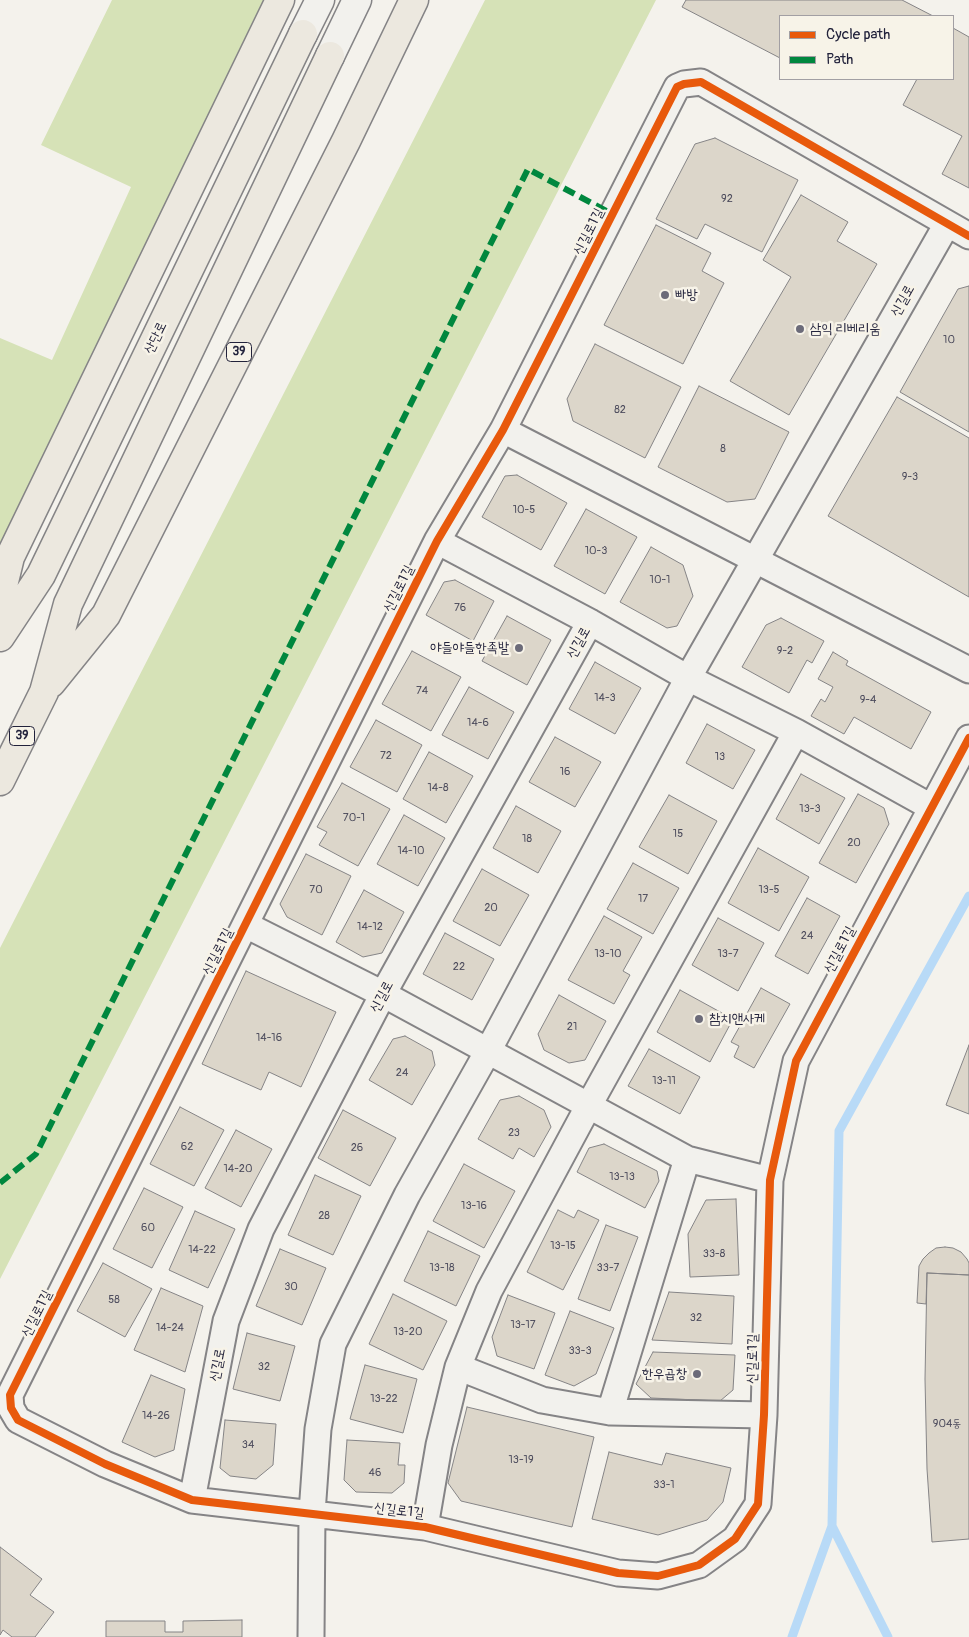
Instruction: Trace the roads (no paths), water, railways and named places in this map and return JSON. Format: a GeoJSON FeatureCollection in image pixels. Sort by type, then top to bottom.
{"type":"FeatureCollection","features":[{"type":"Feature","properties":{"kind":"main road"},"geometry":{"type":"LineString","coordinates":[[0,598],[10,558],[280,0]]}},
{"type":"Feature","properties":{"kind":"main road","name":"산단로"},"geometry":{"type":"LineString","coordinates":[[0,637],[42,575],[320,0]]}},
{"type":"Feature","properties":{"kind":"main road"},"geometry":{"type":"LineString","coordinates":[[44,692],[68,604],[357,0]]}},
{"type":"Feature","properties":{"kind":"main road","name":"39"},"geometry":{"type":"LineString","coordinates":[[0,781],[44,692],[106,615],[342,150],[414,0]]}},
{"type":"Feature","properties":{"kind":"street","name":"신길로1길"},"geometry":{"type":"LineString","coordinates":[[969,236],[701,82],[684,84],[677,88],[503,430],[437,542],[10,1396],[11,1408],[18,1420],[105,1464],[192,1500],[425,1527],[618,1573],[658,1576],[699,1566],[734,1540],[758,1504],[764,1415],[770,1180],[796,1061],[969,738]]}},
{"type":"Feature","properties":{"kind":"street","name":"신길로"},"geometry":{"type":"LineString","coordinates":[[311,1637],[312,1513],[318,1429],[333,1344],[407,1195],[488,1051],[688,678],[756,562],[947,224]]}},
{"type":"Feature","properties":{"kind":"street"},"geometry":{"type":"LineString","coordinates":[[503,430],[756,562],[969,670]]}},
{"type":"Feature","properties":{"kind":"street"},"geometry":{"type":"LineString","coordinates":[[437,542],[590,622]]}},
{"type":"Feature","properties":{"kind":"street","name":"신길로"},"geometry":{"type":"LineString","coordinates":[[192,1500],[226,1321],[261,1229],[383,994],[590,622],[688,678],[796,732],[931,807]]}},
{"type":"Feature","properties":{"kind":"street"},"geometry":{"type":"LineString","coordinates":[[425,1527],[439,1445],[458,1367],[489,1291],[589,1105],[796,732]]}},
{"type":"Feature","properties":{"kind":"street"},"geometry":{"type":"LineString","coordinates":[[246,924],[383,994],[687,1159],[770,1180]]}},
{"type":"Feature","properties":{"kind":"street"},"geometry":{"type":"LineString","coordinates":[[610,1412],[687,1159]]}},
{"type":"Feature","properties":{"kind":"street"},"geometry":{"type":"LineString","coordinates":[[458,1367],[542,1400],[610,1412],[764,1415]]}},
{"type":"Feature","properties":{"kind":"waterway"},"geometry":{"type":"LineString","coordinates":[[792,1637],[832,1526],[839,1131],[969,896]]}},
{"type":"Feature","properties":{"kind":"waterway"},"geometry":{"type":"LineString","coordinates":[[832,1526],[888,1637]]}},
{"type":"Feature","properties":{"kind":"place","name":"빠방"},"geometry":{"type":"Point","coordinates":[665,295]}},
{"type":"Feature","properties":{"kind":"place","name":"삼익 리베리움"},"geometry":{"type":"Point","coordinates":[800,329]}},
{"type":"Feature","properties":{"kind":"place","name":"야들야들한족발"},"geometry":{"type":"Point","coordinates":[519,648]}},
{"type":"Feature","properties":{"kind":"place","name":"참치앤사케"},"geometry":{"type":"Point","coordinates":[699,1019]}},
{"type":"Feature","properties":{"kind":"place","name":"한우곱창"},"geometry":{"type":"Point","coordinates":[697,1374]}}]}
